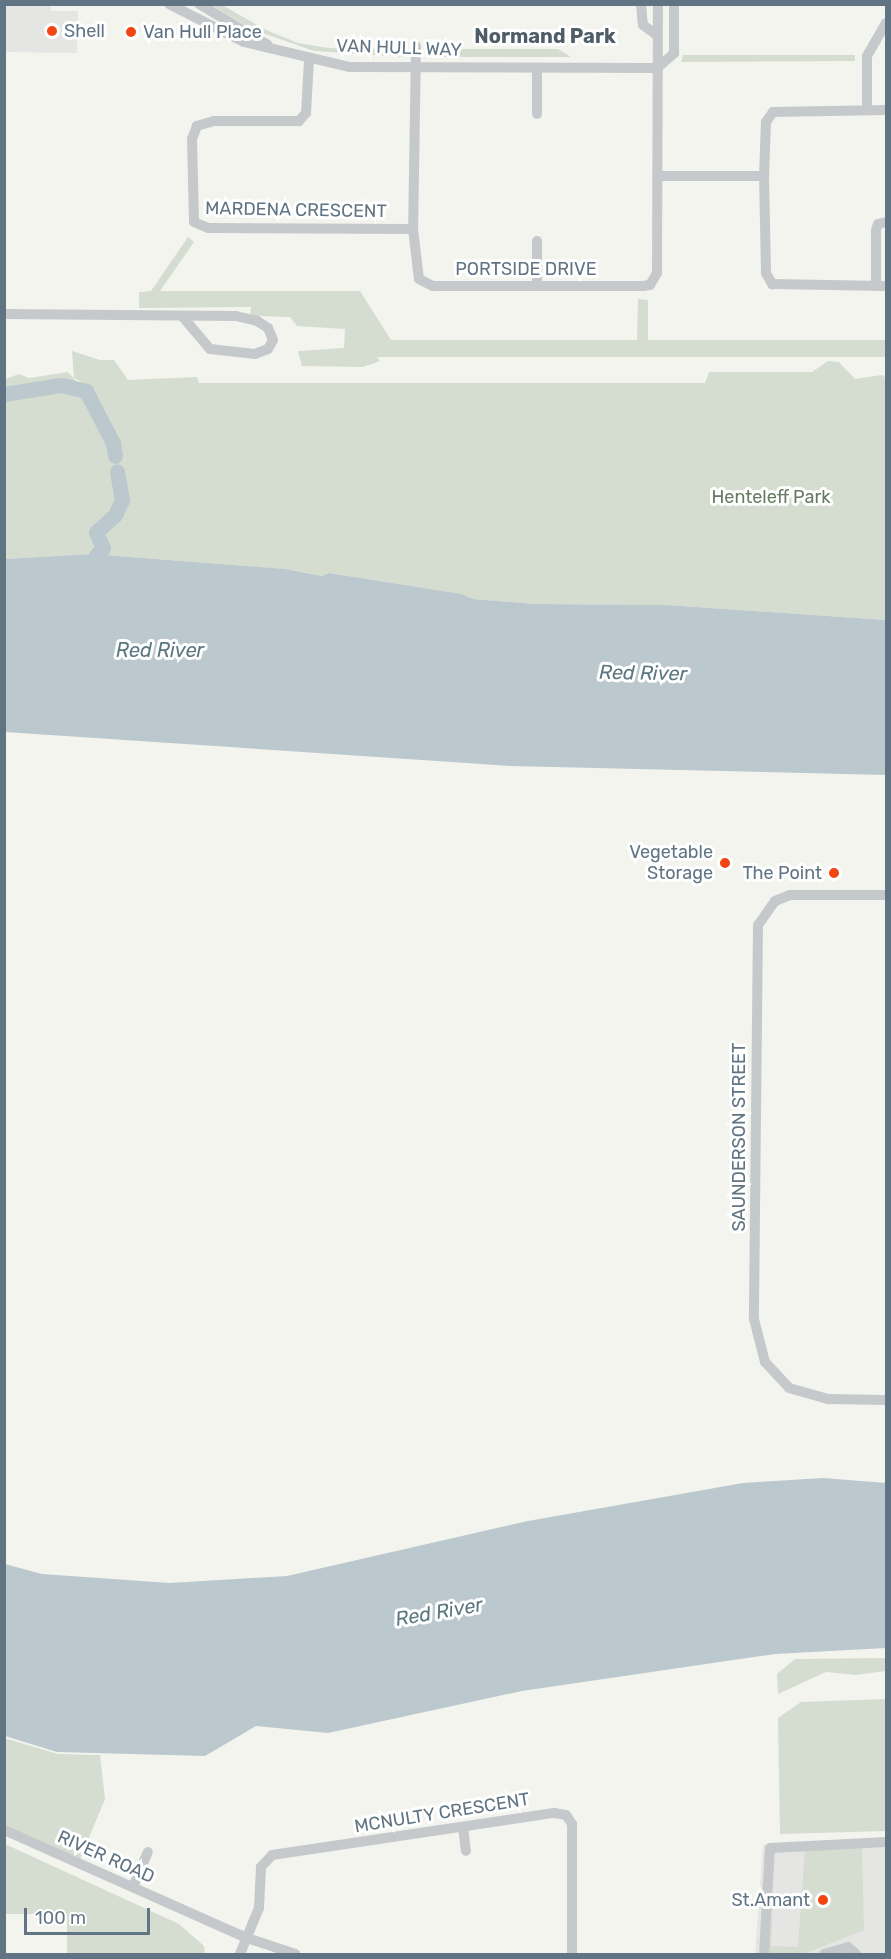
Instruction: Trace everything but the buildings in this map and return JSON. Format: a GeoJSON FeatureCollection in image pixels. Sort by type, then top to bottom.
{"type":"FeatureCollection","features":[{"type":"Feature","properties":{"kind":"street","name":"VAN HULL WAY"},"geometry":{"type":"LineString","coordinates":[[169,4],[244,42],[309,60],[350,67],[657,68]]}},
{"type":"Feature","properties":{"kind":"street","name":"VAN HULL WAY"},"geometry":{"type":"LineString","coordinates":[[199,4],[284,53]]}},
{"type":"Feature","properties":{"kind":"street"},"geometry":{"type":"LineString","coordinates":[[641,4],[643,25],[657,35]]}},
{"type":"Feature","properties":{"kind":"street","name":"PORTSIDE DRIVE"},"geometry":{"type":"LineString","coordinates":[[416,46],[413,229],[417,272],[424,284],[650,285],[657,273],[658,4]]}},
{"type":"Feature","properties":{"kind":"street"},"geometry":{"type":"LineString","coordinates":[[657,68],[674,52],[674,4]]}},
{"type":"Feature","properties":{"kind":"street"},"geometry":{"type":"LineString","coordinates":[[867,110],[867,56],[886,22]]}},
{"type":"Feature","properties":{"kind":"street","name":"MARDENA CRESCENT"},"geometry":{"type":"LineString","coordinates":[[309,60],[306,113],[299,121],[214,122],[197,126],[192,139],[194,222],[208,228],[413,229]]}},
{"type":"Feature","properties":{"kind":"street"},"geometry":{"type":"LineString","coordinates":[[537,68],[537,114]]}},
{"type":"Feature","properties":{"kind":"street"},"geometry":{"type":"LineString","coordinates":[[886,110],[773,112],[766,122],[764,176],[766,273],[771,284],[881,286],[876,231],[879,224],[886,222]]}},
{"type":"Feature","properties":{"kind":"street"},"geometry":{"type":"LineString","coordinates":[[658,176],[764,176]]}},
{"type":"Feature","properties":{"kind":"street"},"geometry":{"type":"LineString","coordinates":[[537,241],[537,286]]}},
{"type":"Feature","properties":{"kind":"street"},"geometry":{"type":"LineString","coordinates":[[4,314],[236,316],[257,321],[268,328],[273,340],[268,349],[255,354],[210,349],[183,317]]}},
{"type":"Feature","properties":{"kind":"street","name":"SAUNDERSON STREET"},"geometry":{"type":"LineString","coordinates":[[886,895],[801,894],[776,901],[764,913],[756,937],[754,1320],[760,1349],[775,1375],[807,1396],[886,1400]]}},
{"type":"Feature","properties":{"kind":"street","name":"MCNULTY CRESCENT"},"geometry":{"type":"LineString","coordinates":[[247,1938],[260,1908],[261,1867],[265,1858],[554,1813],[570,1819],[572,1954]]}},
{"type":"Feature","properties":{"kind":"street"},"geometry":{"type":"LineString","coordinates":[[463,1827],[466,1851]]}},
{"type":"Feature","properties":{"kind":"street","name":"RIVER ROAD"},"geometry":{"type":"LineString","coordinates":[[4,1830],[247,1938],[295,1954]]}},
{"type":"Feature","properties":{"kind":"street"},"geometry":{"type":"LineString","coordinates":[[764,1954],[770,1848],[886,1842]]}},
{"type":"Feature","properties":{"kind":"street"},"geometry":{"type":"LineString","coordinates":[[133,1887],[148,1852]]}},
{"type":"Feature","properties":{"kind":"street"},"geometry":{"type":"LineString","coordinates":[[240,1954],[247,1938]]}},
{"type":"Feature","properties":{"kind":"street"},"geometry":{"type":"LineString","coordinates":[[824,1954],[848,1947],[856,1954]]}},
{"type":"Feature","properties":{"kind":"shaded area"},"geometry":{"type":"Polygon","coordinates":[[[8,5],[51,5],[51,11],[78,11],[77,53],[5,52],[5,8],[8,5]]]}},
{"type":"Feature","properties":{"kind":"shaded area","name":"St.Amant"},"geometry":{"type":"Polygon","coordinates":[[[763,1845],[886,1845],[886,1954],[755,1954],[763,1845]]]}},
{"type":"Feature","properties":{"kind":"green space"},"geometry":{"type":"Polygon","coordinates":[[[211,5],[222,5],[266,30],[298,43],[329,48],[407,49],[410,53],[406,57],[314,51],[254,30],[211,5]]]}},
{"type":"Feature","properties":{"kind":"green space"},"geometry":{"type":"Polygon","coordinates":[[[428,49],[558,49],[571,57],[434,57],[426,54],[428,49]]]}},
{"type":"Feature","properties":{"kind":"green space"},"geometry":{"type":"Polygon","coordinates":[[[683,55],[855,55],[855,61],[681,62],[683,55]]]}},
{"type":"Feature","properties":{"kind":"green space"},"geometry":{"type":"Polygon","coordinates":[[[188,237],[194,242],[160,291],[360,291],[391,340],[637,340],[638,299],[648,300],[648,340],[886,340],[886,357],[377,357],[380,361],[363,367],[302,366],[298,351],[344,348],[345,329],[297,326],[290,317],[260,316],[249,323],[251,307],[139,308],[139,292],[151,291],[188,237]]]}},
{"type":"Feature","properties":{"kind":"green space","name":"Henteleff Park"},"geometry":{"type":"Polygon","coordinates":[[[72,351],[100,360],[114,360],[128,380],[197,377],[199,383],[705,383],[709,372],[812,372],[828,361],[839,362],[855,379],[882,375],[886,378],[886,620],[667,605],[534,604],[473,599],[462,594],[329,573],[323,576],[284,569],[92,554],[5,559],[5,379],[19,374],[29,378],[68,372],[78,383],[83,383],[74,378],[72,351]]]}},
{"type":"Feature","properties":{"kind":"green space"},"geometry":{"type":"Polygon","coordinates":[[[886,1658],[886,1671],[856,1675],[826,1672],[778,1694],[777,1674],[795,1659],[886,1658]]]}},
{"type":"Feature","properties":{"kind":"green space"},"geometry":{"type":"Polygon","coordinates":[[[886,1699],[886,1831],[780,1834],[778,1718],[801,1702],[886,1699]]]}},
{"type":"Feature","properties":{"kind":"green space"},"geometry":{"type":"Polygon","coordinates":[[[4,1738],[58,1754],[100,1755],[105,1799],[80,1859],[5,1826],[4,1738]]]}},
{"type":"Feature","properties":{"kind":"green space"},"geometry":{"type":"Polygon","coordinates":[[[5,1844],[179,1924],[204,1946],[205,1954],[67,1954],[67,1914],[5,1914],[5,1844]]]}},
{"type":"Feature","properties":{"kind":"green space"},"geometry":{"type":"Polygon","coordinates":[[[862,1846],[864,1930],[803,1954],[768,1954],[773,1902],[771,1946],[798,1947],[805,1850],[862,1846]]]}},
{"type":"Feature","properties":{"kind":"water","name":"Red River"},"geometry":{"type":"Polygon","coordinates":[[[92,554],[285,569],[322,576],[329,573],[462,594],[473,599],[534,604],[667,605],[886,620],[886,775],[511,766],[5,732],[5,559],[92,554]]]}},
{"type":"Feature","properties":{"kind":"water","name":"Red River"},"geometry":{"type":"Polygon","coordinates":[[[823,1478],[886,1483],[886,1648],[775,1654],[522,1691],[328,1733],[256,1726],[205,1756],[57,1752],[5,1736],[5,1564],[42,1574],[170,1583],[287,1576],[528,1521],[743,1483],[823,1478]]]}},
{"type":"Feature","properties":{"kind":"waterway"},"geometry":{"type":"LineString","coordinates":[[4,394],[61,385],[86,391],[113,443],[115,456]]}},
{"type":"Feature","properties":{"kind":"waterway"},"geometry":{"type":"LineString","coordinates":[[96,555],[103,548],[96,532],[115,515],[122,500],[117,471]]}},
{"type":"Feature","properties":{"kind":"place","name":"Shell"},"geometry":{"type":"Point","coordinates":[52,31]}},
{"type":"Feature","properties":{"kind":"place","name":"Van Hull Place"},"geometry":{"type":"Point","coordinates":[131,32]}},
{"type":"Feature","properties":{"kind":"place","name":"Vegetable Storage"},"geometry":{"type":"Point","coordinates":[725,863]}},
{"type":"Feature","properties":{"kind":"place","name":"The Point"},"geometry":{"type":"Point","coordinates":[834,873]}},
{"type":"Feature","properties":{"kind":"place","name":"St.Amant"},"geometry":{"type":"Point","coordinates":[823,1900]}},
{"type":"Feature","properties":{"kind":"district","name":"Normand Park"},"geometry":{"type":"Point","coordinates":[545,36]}}]}
